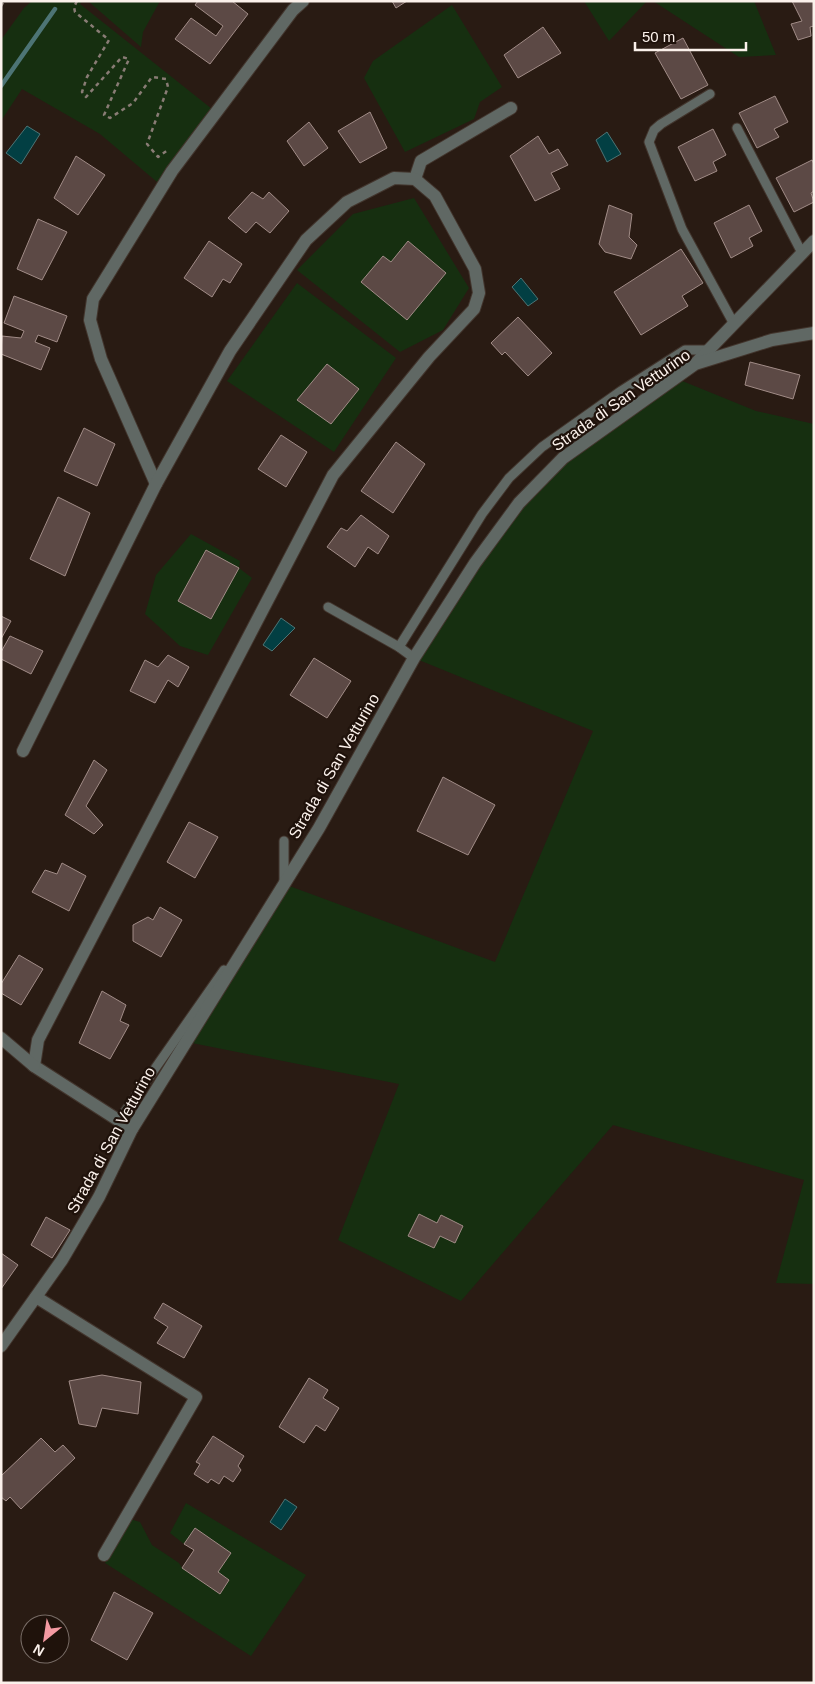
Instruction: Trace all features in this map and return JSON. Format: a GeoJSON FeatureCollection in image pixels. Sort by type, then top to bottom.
{"type":"FeatureCollection","features":[{"type":"Feature","properties":{"kind":"street"},"geometry":{"type":"LineString","coordinates":[[156,484],[101,360],[90,320],[93,299],[172,171],[293,10],[303,1]]}},
{"type":"Feature","properties":{"kind":"street"},"geometry":{"type":"LineString","coordinates":[[415,179],[421,161],[511,108]]}},
{"type":"Feature","properties":{"kind":"street"},"geometry":{"type":"LineString","coordinates":[[23,751],[156,484],[230,351],[306,240],[347,202],[394,178],[415,179],[435,196],[475,269],[479,293],[474,309],[429,358],[332,476],[38,1040],[34,1066]]}},
{"type":"Feature","properties":{"kind":"street"},"geometry":{"type":"LineString","coordinates":[[695,364],[814,241]]}},
{"type":"Feature","properties":{"kind":"street","name":"Strada di San Vetturino"},"geometry":{"type":"LineString","coordinates":[[1,1346],[62,1260],[99,1197],[132,1130],[318,828],[414,658],[518,503],[563,458],[695,364],[772,340],[814,333]]}},
{"type":"Feature","properties":{"kind":"street"},"geometry":{"type":"LineString","coordinates":[[1,1038],[34,1066],[132,1130]]}},
{"type":"Feature","properties":{"kind":"street"},"geometry":{"type":"LineString","coordinates":[[36,1297],[196,1397],[104,1555]]}},
{"type":"Feature","properties":{"kind":"lane"},"geometry":{"type":"LineString","coordinates":[[710,94],[661,124],[654,130],[649,142],[682,229],[734,324]]}},
{"type":"Feature","properties":{"kind":"lane"},"geometry":{"type":"LineString","coordinates":[[737,128],[802,253]]}},
{"type":"Feature","properties":{"kind":"lane"},"geometry":{"type":"LineString","coordinates":[[399,647],[482,514],[509,478],[542,446],[620,391],[685,350],[708,350]]}},
{"type":"Feature","properties":{"kind":"lane"},"geometry":{"type":"LineString","coordinates":[[328,607],[399,647],[414,658]]}},
{"type":"Feature","properties":{"kind":"lane"},"geometry":{"type":"LineString","coordinates":[[119,1120],[284,884],[284,841]]}},
{"type":"Feature","properties":{"kind":"path"},"geometry":{"type":"LineString","coordinates":[[1,6],[4,1]]}},
{"type":"Feature","properties":{"kind":"path"},"geometry":{"type":"LineString","coordinates":[[77,1],[74,12],[109,40],[87,77],[82,92],[86,97],[122,57],[129,59],[104,115],[110,118],[133,103],[152,77],[166,79],[168,87],[147,144],[158,157],[168,150]]}},
{"type":"Feature","properties":{"kind":"green space"},"geometry":{"type":"Polygon","coordinates":[[[32,1],[82,1],[80,4],[217,113],[163,187],[100,134],[22,89],[1,121],[1,40],[24,8],[32,1]]]}},
{"type":"Feature","properties":{"kind":"green space"},"geometry":{"type":"Polygon","coordinates":[[[88,1],[160,1],[143,32],[141,47],[88,1]]]}},
{"type":"Feature","properties":{"kind":"green space"},"geometry":{"type":"Polygon","coordinates":[[[584,1],[647,1],[609,41],[584,1]]]}},
{"type":"Feature","properties":{"kind":"green space"},"geometry":{"type":"Polygon","coordinates":[[[653,1],[754,1],[776,55],[739,57],[653,1]]]}},
{"type":"Feature","properties":{"kind":"green space"},"geometry":{"type":"Polygon","coordinates":[[[452,5],[502,87],[480,102],[474,119],[405,152],[364,78],[373,61],[452,5]]]}},
{"type":"Feature","properties":{"kind":"green space"},"geometry":{"type":"Polygon","coordinates":[[[414,198],[469,288],[443,330],[400,352],[297,270],[353,214],[414,198]]]}},
{"type":"Feature","properties":{"kind":"green space"},"geometry":{"type":"Polygon","coordinates":[[[297,283],[396,358],[334,452],[227,381],[297,283]]]}},
{"type":"Feature","properties":{"kind":"green space"},"geometry":{"type":"Polygon","coordinates":[[[675,378],[756,411],[814,424],[814,1284],[776,1283],[804,1180],[613,1125],[461,1301],[338,1240],[399,1084],[187,1042],[284,884],[495,962],[593,731],[414,658],[475,563],[563,458],[675,378]]]}},
{"type":"Feature","properties":{"kind":"green space"},"geometry":{"type":"Polygon","coordinates":[[[191,534],[240,561],[239,568],[252,578],[208,655],[180,646],[145,614],[156,575],[191,534]]]}},
{"type":"Feature","properties":{"kind":"green space"},"geometry":{"type":"Polygon","coordinates":[[[186,1503],[306,1575],[251,1656],[105,1563],[130,1519],[140,1522],[152,1545],[220,1594],[229,1580],[218,1572],[231,1553],[195,1528],[184,1544],[170,1533],[186,1503]]]}},
{"type":"Feature","properties":{"kind":"water"},"geometry":{"type":"Polygon","coordinates":[[[27,126],[40,134],[21,164],[6,153],[27,126]]]}},
{"type":"Feature","properties":{"kind":"water"},"geometry":{"type":"Polygon","coordinates":[[[607,132],[621,154],[607,162],[596,140],[607,132]]]}},
{"type":"Feature","properties":{"kind":"water"},"geometry":{"type":"Polygon","coordinates":[[[521,278],[538,299],[528,306],[512,287],[521,278]]]}},
{"type":"Feature","properties":{"kind":"water"},"geometry":{"type":"Polygon","coordinates":[[[281,618],[295,628],[272,651],[263,645],[281,618]]]}},
{"type":"Feature","properties":{"kind":"water"},"geometry":{"type":"Polygon","coordinates":[[[285,1499],[297,1507],[281,1530],[270,1522],[285,1499]]]}},
{"type":"Feature","properties":{"kind":"building"},"geometry":{"type":"Polygon","coordinates":[[[198,1],[232,1],[248,14],[210,64],[175,39],[191,18],[216,36],[223,26],[195,5],[198,1]]]}},
{"type":"Feature","properties":{"kind":"building"},"geometry":{"type":"Polygon","coordinates":[[[392,1],[407,1],[396,8],[392,1]]]}},
{"type":"Feature","properties":{"kind":"building"},"geometry":{"type":"Polygon","coordinates":[[[792,1],[814,1],[814,26],[810,27],[811,36],[798,40],[791,24],[802,21],[792,1]]]}},
{"type":"Feature","properties":{"kind":"building"},"geometry":{"type":"Polygon","coordinates":[[[543,27],[561,53],[518,78],[504,55],[543,27]]]}},
{"type":"Feature","properties":{"kind":"building"},"geometry":{"type":"Polygon","coordinates":[[[683,38],[708,85],[681,99],[655,53],[683,38]]]}},
{"type":"Feature","properties":{"kind":"building"},"geometry":{"type":"Polygon","coordinates":[[[775,96],[788,122],[774,129],[779,137],[757,148],[739,113],[775,96]]]}},
{"type":"Feature","properties":{"kind":"building"},"geometry":{"type":"Polygon","coordinates":[[[370,112],[387,148],[360,163],[338,131],[370,112]]]}},
{"type":"Feature","properties":{"kind":"building"},"geometry":{"type":"Polygon","coordinates":[[[309,122],[328,148],[304,166],[287,141],[309,122]]]}},
{"type":"Feature","properties":{"kind":"building"},"geometry":{"type":"Polygon","coordinates":[[[713,129],[726,155],[713,162],[717,171],[695,181],[678,147],[713,129]]]}},
{"type":"Feature","properties":{"kind":"building"},"geometry":{"type":"Polygon","coordinates":[[[538,136],[549,154],[558,149],[568,165],[551,173],[560,189],[535,201],[510,156],[538,136]]]}},
{"type":"Feature","properties":{"kind":"building"},"geometry":{"type":"Polygon","coordinates":[[[76,156],[105,175],[78,215],[54,198],[76,156]]]}},
{"type":"Feature","properties":{"kind":"building"},"geometry":{"type":"Polygon","coordinates":[[[812,160],[814,164],[814,191],[811,193],[814,202],[794,212],[776,178],[812,160]]]}},
{"type":"Feature","properties":{"kind":"building"},"geometry":{"type":"Polygon","coordinates":[[[252,192],[263,199],[269,192],[289,211],[270,233],[256,222],[246,233],[228,218],[252,192]]]}},
{"type":"Feature","properties":{"kind":"building"},"geometry":{"type":"Polygon","coordinates":[[[609,205],[632,214],[629,237],[637,245],[631,259],[605,252],[599,244],[609,205]]]}},
{"type":"Feature","properties":{"kind":"building"},"geometry":{"type":"Polygon","coordinates":[[[749,205],[762,231],[749,238],[753,246],[731,258],[714,223],[749,205]]]}},
{"type":"Feature","properties":{"kind":"building"},"geometry":{"type":"Polygon","coordinates":[[[38,219],[67,232],[42,280],[17,269],[38,219]]]}},
{"type":"Feature","properties":{"kind":"building"},"geometry":{"type":"Polygon","coordinates":[[[209,241],[242,264],[230,283],[223,279],[212,297],[184,278],[209,241]]]}},
{"type":"Feature","properties":{"kind":"building"},"geometry":{"type":"Polygon","coordinates":[[[408,241],[446,273],[407,320],[361,282],[383,256],[391,262],[408,241]]]}},
{"type":"Feature","properties":{"kind":"building"},"geometry":{"type":"Polygon","coordinates":[[[681,249],[703,283],[682,296],[688,306],[641,335],[614,292],[681,249]]]}},
{"type":"Feature","properties":{"kind":"building"},"geometry":{"type":"Polygon","coordinates":[[[14,296],[67,316],[57,342],[38,335],[35,342],[50,348],[41,370],[1,354],[2,336],[21,338],[24,331],[4,323],[14,296]]]}},
{"type":"Feature","properties":{"kind":"building"},"geometry":{"type":"Polygon","coordinates":[[[518,317],[552,353],[528,376],[505,352],[502,355],[491,343],[518,317]]]}},
{"type":"Feature","properties":{"kind":"building"},"geometry":{"type":"Polygon","coordinates":[[[750,362],[800,375],[793,399],[745,385],[750,362]]]}},
{"type":"Feature","properties":{"kind":"building"},"geometry":{"type":"Polygon","coordinates":[[[327,364],[359,389],[331,424],[297,400],[327,364]]]}},
{"type":"Feature","properties":{"kind":"building"},"geometry":{"type":"Polygon","coordinates":[[[84,428],[115,444],[97,486],[64,471],[84,428]]]}},
{"type":"Feature","properties":{"kind":"building"},"geometry":{"type":"Polygon","coordinates":[[[281,435],[307,452],[286,487],[258,469],[281,435]]]}},
{"type":"Feature","properties":{"kind":"building"},"geometry":{"type":"Polygon","coordinates":[[[396,442],[425,464],[393,513],[361,491],[396,442]]]}},
{"type":"Feature","properties":{"kind":"building"},"geometry":{"type":"Polygon","coordinates":[[[58,497],[90,513],[65,576],[30,559],[58,497]]]}},
{"type":"Feature","properties":{"kind":"building"},"geometry":{"type":"Polygon","coordinates":[[[361,515],[389,536],[378,554],[368,547],[355,567],[327,547],[341,528],[347,531],[361,515]]]}},
{"type":"Feature","properties":{"kind":"building"},"geometry":{"type":"Polygon","coordinates":[[[206,550],[239,568],[211,619],[178,601],[206,550]]]}},
{"type":"Feature","properties":{"kind":"building"},"geometry":{"type":"Polygon","coordinates":[[[1,616],[11,621],[1,639],[1,616]]]}},
{"type":"Feature","properties":{"kind":"building"},"geometry":{"type":"Polygon","coordinates":[[[10,636],[43,651],[31,674],[1,659],[1,652],[10,636]]]}},
{"type":"Feature","properties":{"kind":"building"},"geometry":{"type":"Polygon","coordinates":[[[168,655],[189,667],[178,687],[168,680],[155,703],[130,691],[145,660],[158,667],[168,655]]]}},
{"type":"Feature","properties":{"kind":"building"},"geometry":{"type":"Polygon","coordinates":[[[314,658],[351,681],[327,718],[290,695],[314,658]]]}},
{"type":"Feature","properties":{"kind":"building"},"geometry":{"type":"Polygon","coordinates":[[[94,760],[107,770],[86,806],[103,825],[94,834],[65,815],[94,760]]]}},
{"type":"Feature","properties":{"kind":"building"},"geometry":{"type":"Polygon","coordinates":[[[443,777],[495,805],[468,855],[417,831],[443,777]]]}},
{"type":"Feature","properties":{"kind":"building"},"geometry":{"type":"Polygon","coordinates":[[[189,822],[218,837],[195,878],[167,862],[189,822]]]}},
{"type":"Feature","properties":{"kind":"building"},"geometry":{"type":"Polygon","coordinates":[[[62,863],[86,876],[69,911],[32,892],[45,870],[57,874],[62,863]]]}},
{"type":"Feature","properties":{"kind":"building"},"geometry":{"type":"Polygon","coordinates":[[[160,907],[182,920],[161,957],[133,941],[133,925],[148,917],[153,920],[160,907]]]}},
{"type":"Feature","properties":{"kind":"building"},"geometry":{"type":"Polygon","coordinates":[[[19,955],[43,969],[21,1005],[1,993],[1,984],[19,955]]]}},
{"type":"Feature","properties":{"kind":"building"},"geometry":{"type":"Polygon","coordinates":[[[102,991],[126,1005],[120,1021],[129,1025],[110,1059],[79,1043],[102,991]]]}},
{"type":"Feature","properties":{"kind":"building"},"geometry":{"type":"Polygon","coordinates":[[[419,1214],[437,1223],[441,1215],[463,1226],[455,1243],[440,1236],[434,1248],[408,1236],[419,1214]]]}},
{"type":"Feature","properties":{"kind":"building"},"geometry":{"type":"Polygon","coordinates":[[[46,1217],[70,1230],[52,1258],[31,1245],[46,1217]]]}},
{"type":"Feature","properties":{"kind":"building"},"geometry":{"type":"Polygon","coordinates":[[[1,1253],[18,1265],[1,1289],[1,1253]]]}},
{"type":"Feature","properties":{"kind":"building"},"geometry":{"type":"Polygon","coordinates":[[[163,1303],[202,1326],[184,1358],[157,1343],[168,1327],[154,1318],[163,1303]]]}},
{"type":"Feature","properties":{"kind":"building"},"geometry":{"type":"Polygon","coordinates":[[[102,1375],[141,1382],[138,1414],[102,1408],[96,1427],[79,1424],[69,1381],[102,1375]]]}},
{"type":"Feature","properties":{"kind":"building"},"geometry":{"type":"Polygon","coordinates":[[[309,1378],[328,1390],[323,1398],[339,1408],[325,1431],[316,1425],[304,1443],[279,1427],[309,1378]]]}},
{"type":"Feature","properties":{"kind":"building"},"geometry":{"type":"Polygon","coordinates":[[[213,1436],[244,1456],[238,1466],[241,1470],[233,1482],[224,1476],[219,1484],[211,1479],[208,1483],[194,1474],[200,1464],[196,1462],[213,1436]]]}},
{"type":"Feature","properties":{"kind":"building"},"geometry":{"type":"Polygon","coordinates":[[[41,1438],[55,1452],[63,1445],[75,1458],[21,1509],[10,1497],[6,1501],[1,1497],[1,1476],[41,1438]]]}},
{"type":"Feature","properties":{"kind":"building"},"geometry":{"type":"Polygon","coordinates":[[[195,1528],[231,1553],[218,1572],[229,1580],[220,1594],[182,1568],[194,1550],[184,1544],[195,1528]]]}},
{"type":"Feature","properties":{"kind":"building"},"geometry":{"type":"Polygon","coordinates":[[[114,1592],[153,1613],[127,1660],[91,1640],[114,1592]]]}},
{"type":"Feature","properties":{"kind":"waterway"},"geometry":{"type":"LineString","coordinates":[[1,86],[55,9]]}}]}
